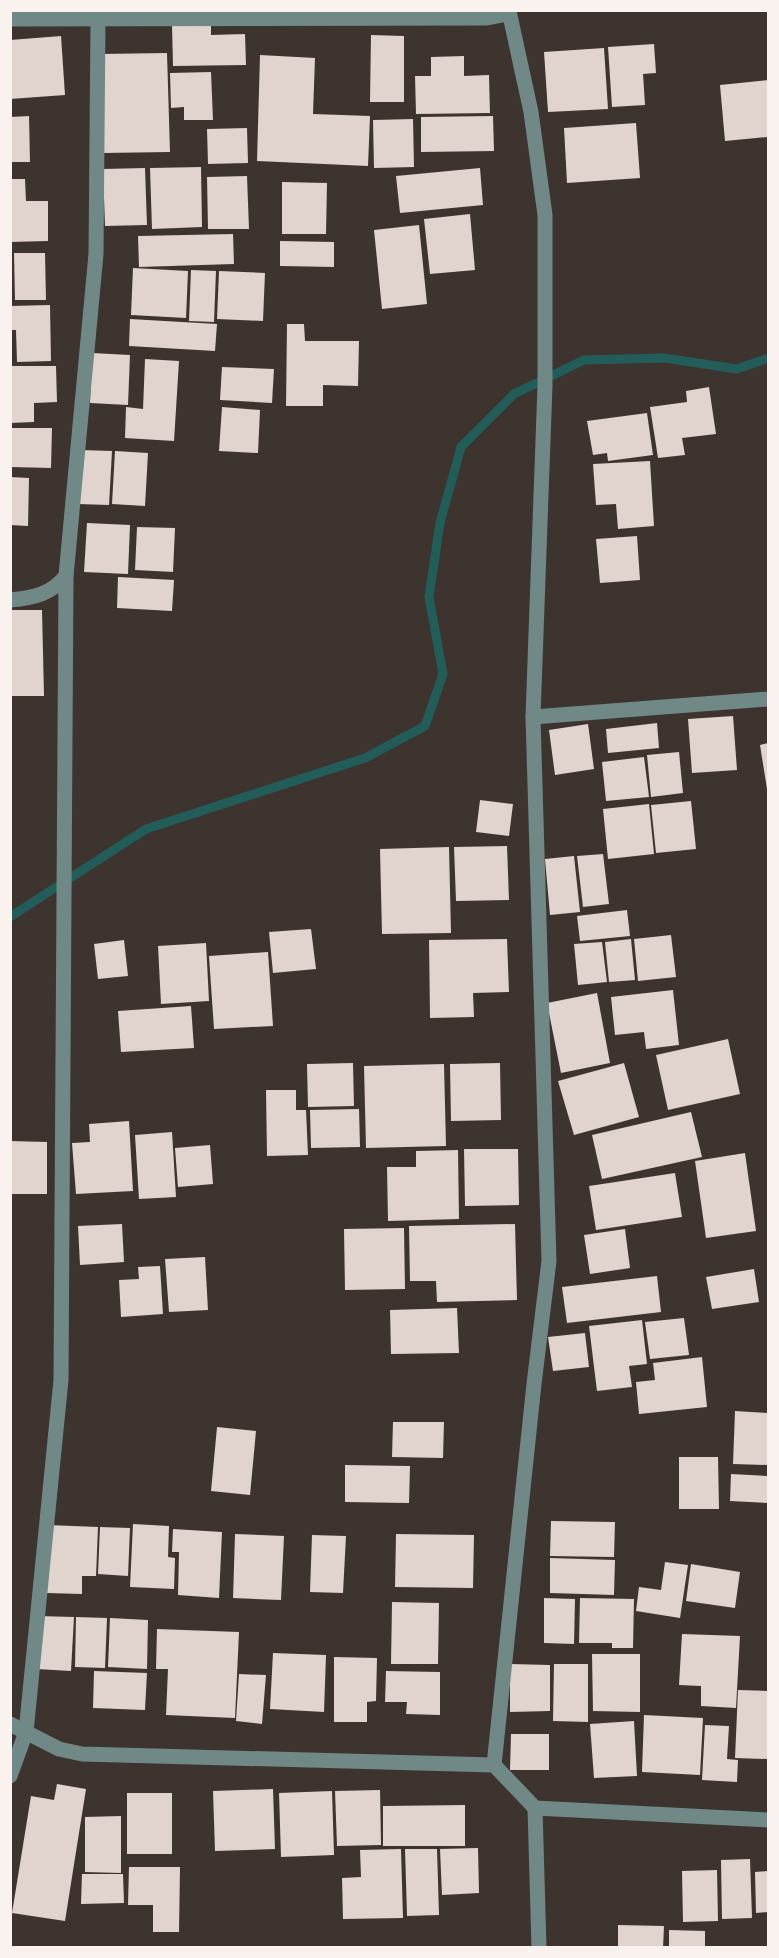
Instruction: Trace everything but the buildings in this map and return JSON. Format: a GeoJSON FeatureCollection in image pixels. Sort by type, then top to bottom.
{"type":"FeatureCollection","features":[{"type":"Feature","properties":{"kind":"street"},"geometry":{"type":"LineString","coordinates":[[10,19],[487,18],[503,15],[509,11],[531,112],[545,215],[545,384],[533,717],[549,1261],[494,1765]]}},
{"type":"Feature","properties":{"kind":"street"},"geometry":{"type":"LineString","coordinates":[[10,1776],[26,1732],[61,1380],[66,576],[96,254],[98,19]]}},
{"type":"Feature","properties":{"kind":"street"},"geometry":{"type":"LineString","coordinates":[[10,600],[43,594],[57,587],[66,576]]}},
{"type":"Feature","properties":{"kind":"street"},"geometry":{"type":"LineString","coordinates":[[533,717],[768,699]]}},
{"type":"Feature","properties":{"kind":"street"},"geometry":{"type":"LineString","coordinates":[[10,1724],[59,1749],[82,1754],[494,1765],[535,1808],[539,1947]]}},
{"type":"Feature","properties":{"kind":"street"},"geometry":{"type":"LineString","coordinates":[[535,1808],[768,1820]]}},
{"type":"Feature","properties":{"kind":"waterway"},"geometry":{"type":"LineString","coordinates":[[10,917],[146,829],[365,758],[425,726],[443,674],[429,597],[440,523],[461,447],[514,394],[584,360],[664,358],[737,369],[768,358]]}}]}
